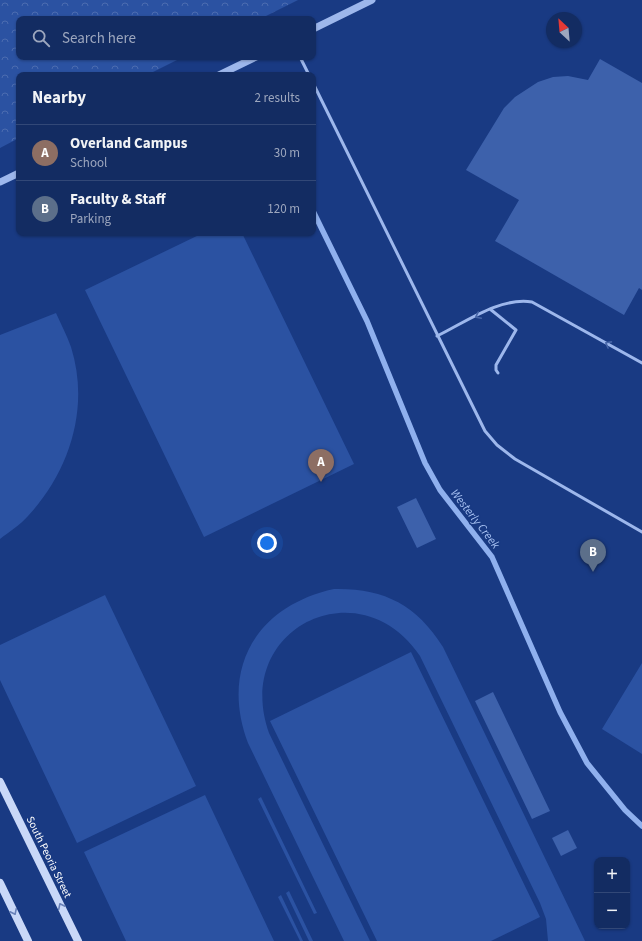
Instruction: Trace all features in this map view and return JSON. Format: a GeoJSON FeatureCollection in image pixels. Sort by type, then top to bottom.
{"type":"FeatureCollection","features":[{"type":"Feature","properties":{"kind":"main road","name":"South Peoria Street"},"geometry":{"type":"LineString","coordinates":[[0,782],[78,941]]}},
{"type":"Feature","properties":{"kind":"main road"},"geometry":{"type":"LineString","coordinates":[[0,883],[28,941]]}},
{"type":"Feature","properties":{"kind":"street"},"geometry":{"type":"LineString","coordinates":[[316,28],[372,0]]}},
{"type":"Feature","properties":{"kind":"street"},"geometry":{"type":"LineString","coordinates":[[225,72],[250,60]]}},
{"type":"Feature","properties":{"kind":"street"},"geometry":{"type":"LineString","coordinates":[[0,182],[16,174]]}},
{"type":"Feature","properties":{"kind":"lane"},"geometry":{"type":"LineString","coordinates":[[302,60],[308,72]]}},
{"type":"Feature","properties":{"kind":"lane"},"geometry":{"type":"LineString","coordinates":[[316,89],[475,414],[485,431],[497,445],[515,459],[642,532]]}},
{"type":"Feature","properties":{"kind":"lane"},"geometry":{"type":"LineString","coordinates":[[437,336],[490,309],[509,302],[521,300],[532,302],[642,363]]}},
{"type":"Feature","properties":{"kind":"lane"},"geometry":{"type":"LineString","coordinates":[[490,309],[516,330],[496,365],[496,370],[498,373]]}},
{"type":"Feature","properties":{"kind":"green space"},"geometry":{"type":"Polygon","coordinates":[[[0,0],[298,0],[266,16],[16,16],[16,60],[177,60],[153,72],[16,72],[16,140],[0,148],[0,0]]]}},
{"type":"Feature","properties":{"kind":"green space"},"geometry":{"type":"Polygon","coordinates":[[[197,236],[243,236],[354,464],[204,537],[85,290],[197,236]]]}},
{"type":"Feature","properties":{"kind":"green space"},"geometry":{"type":"Polygon","coordinates":[[[56,313],[71,347],[76,370],[78,392],[77,415],[72,437],[65,459],[43,498],[25,519],[0,539],[0,335],[56,313]]]}},
{"type":"Feature","properties":{"kind":"green space"},"geometry":{"type":"Polygon","coordinates":[[[334,589],[352,589],[368,592],[397,602],[410,609],[433,632],[443,647],[585,941],[548,941],[546,919],[540,903],[420,656],[394,629],[365,615],[336,613],[308,622],[284,639],[268,664],[262,696],[269,733],[370,941],[344,941],[248,743],[240,716],[239,690],[242,666],[251,645],[265,626],[284,610],[307,597],[334,589]]]}},
{"type":"Feature","properties":{"kind":"green space"},"geometry":{"type":"Polygon","coordinates":[[[105,595],[196,786],[77,843],[0,680],[0,645],[105,595]]]}},
{"type":"Feature","properties":{"kind":"green space"},"geometry":{"type":"Polygon","coordinates":[[[411,652],[540,917],[491,941],[377,941],[270,721],[411,652]]]}},
{"type":"Feature","properties":{"kind":"green space"},"geometry":{"type":"Polygon","coordinates":[[[642,663],[642,754],[602,729],[642,663]]]}},
{"type":"Feature","properties":{"kind":"green space"},"geometry":{"type":"Polygon","coordinates":[[[205,795],[274,941],[126,941],[84,852],[205,795]]]}},
{"type":"Feature","properties":{"kind":"green space"},"geometry":{"type":"Polygon","coordinates":[[[261,797],[317,913],[314,914],[258,799],[261,797]]]}},
{"type":"Feature","properties":{"kind":"green space"},"geometry":{"type":"Polygon","coordinates":[[[289,891],[313,941],[309,941],[286,893],[289,891]]]}},
{"type":"Feature","properties":{"kind":"green space"},"geometry":{"type":"Polygon","coordinates":[[[281,895],[303,941],[300,941],[278,897],[281,895]]]}},
{"type":"Feature","properties":{"kind":"building"},"geometry":{"type":"Polygon","coordinates":[[[600,59],[642,83],[642,290],[639,288],[624,315],[495,241],[519,200],[466,170],[504,108],[515,97],[538,82],[553,77],[568,76],[588,80],[600,59]]]}},
{"type":"Feature","properties":{"kind":"building"},"geometry":{"type":"Polygon","coordinates":[[[416,498],[436,539],[417,548],[397,507],[416,498]]]}},
{"type":"Feature","properties":{"kind":"building"},"geometry":{"type":"Polygon","coordinates":[[[493,692],[550,811],[532,819],[475,701],[493,692]]]}},
{"type":"Feature","properties":{"kind":"building"},"geometry":{"type":"Polygon","coordinates":[[[568,830],[577,848],[561,856],[552,838],[568,830]]]}},
{"type":"Feature","properties":{"kind":"waterway","name":"Westerly Creek"},"geometry":{"type":"LineString","coordinates":[[316,217],[367,321],[425,463],[440,490],[492,557],[560,712],[587,763],[625,810],[642,826]]}},
{"type":"Feature","properties":{"kind":"place","name":"Overland Campus"},"geometry":{"type":"Point","coordinates":[321,482]}},
{"type":"Feature","properties":{"kind":"place","name":"Faculty & Staff"},"geometry":{"type":"Point","coordinates":[593,572]}}]}
